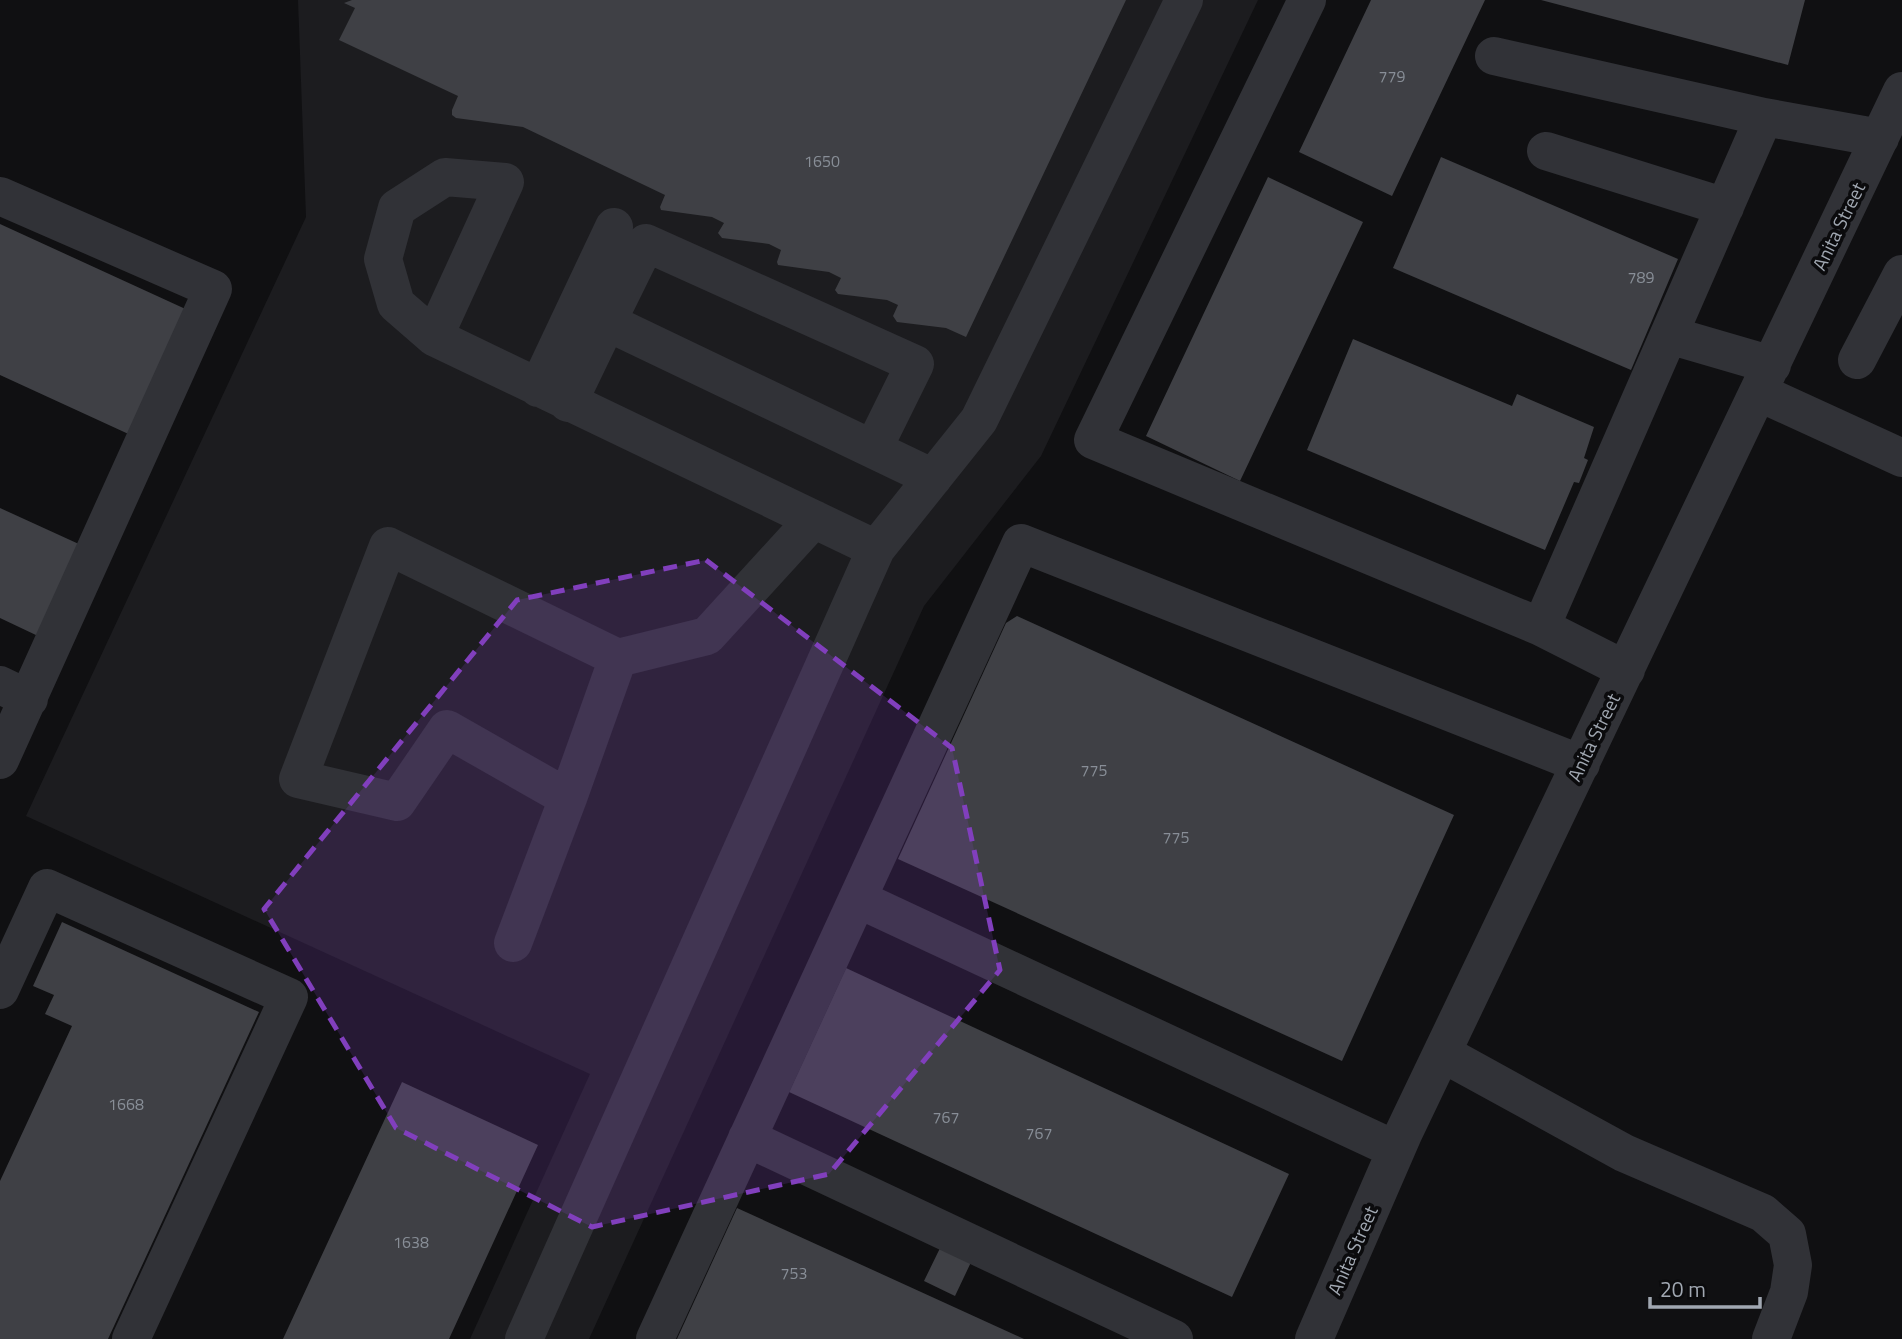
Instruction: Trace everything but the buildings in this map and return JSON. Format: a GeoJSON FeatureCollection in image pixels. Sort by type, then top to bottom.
{"type":"FeatureCollection","features":[{"type":"Feature","properties":{"kind":"street"},"geometry":{"type":"LineString","coordinates":[[524,1339],[876,549],[979,420],[1184,0]]}},
{"type":"Feature","properties":{"kind":"street"},"geometry":{"type":"LineString","coordinates":[[1307,0],[1093,440],[1541,628],[1626,670]]}},
{"type":"Feature","properties":{"kind":"street"},"geometry":{"type":"LineString","coordinates":[[1494,56],[1764,117],[1880,138]]}},
{"type":"Feature","properties":{"kind":"street","name":"Anita Street"},"geometry":{"type":"LineString","coordinates":[[1314,1339],[1441,1053],[1902,91]]}},
{"type":"Feature","properties":{"kind":"street"},"geometry":{"type":"LineString","coordinates":[[1541,628],[1764,117]]}},
{"type":"Feature","properties":{"kind":"street"},"geometry":{"type":"LineString","coordinates":[[1546,150],[1725,207]]}},
{"type":"Feature","properties":{"kind":"street"},"geometry":{"type":"LineString","coordinates":[[0,196],[213,289],[15,692],[0,760]]}},
{"type":"Feature","properties":{"kind":"street"},"geometry":{"type":"LineString","coordinates":[[553,396],[614,227]]}},
{"type":"Feature","properties":{"kind":"street"},"geometry":{"type":"LineString","coordinates":[[553,396],[607,322],[646,243],[915,364],[873,449]]}},
{"type":"Feature","properties":{"kind":"street"},"geometry":{"type":"LineString","coordinates":[[1857,360],[1902,274]]}},
{"type":"Feature","properties":{"kind":"street"},"geometry":{"type":"LineString","coordinates":[[607,322],[933,478]]}},
{"type":"Feature","properties":{"kind":"street"},"geometry":{"type":"LineString","coordinates":[[1669,335],[1765,379],[1902,458]]}},
{"type":"Feature","properties":{"kind":"street"},"geometry":{"type":"LineString","coordinates":[[434,338],[876,549]]}},
{"type":"Feature","properties":{"kind":"street"},"geometry":{"type":"LineString","coordinates":[[568,798],[447,729],[397,802],[298,779],[388,546],[618,658],[707,636],[814,519]]}},
{"type":"Feature","properties":{"kind":"street"},"geometry":{"type":"LineString","coordinates":[[655,1339],[1021,543],[1580,764]]}},
{"type":"Feature","properties":{"kind":"street"},"geometry":{"type":"LineString","coordinates":[[513,943],[618,658]]}},
{"type":"Feature","properties":{"kind":"street"},"geometry":{"type":"LineString","coordinates":[[0,990],[47,888],[289,997],[131,1339]]}},
{"type":"Feature","properties":{"kind":"street"},"geometry":{"type":"LineString","coordinates":[[858,899],[1396,1150]]}},
{"type":"Feature","properties":{"kind":"street"},"geometry":{"type":"LineString","coordinates":[[1441,1053],[1625,1153],[1763,1213],[1787,1234],[1793,1265],[1789,1292],[1771,1339]]}},
{"type":"Feature","properties":{"kind":"street"},"geometry":{"type":"LineString","coordinates":[[747,1138],[1174,1339]]}},
{"type":"Feature","properties":{"kind":"highlighted area"},"geometry":{"type":"Polygon","coordinates":[[[706,560],[952,748],[1000,970],[829,1174],[592,1227],[396,1128],[264,909],[517,600],[706,560]]]}},
{"type":"Feature","properties":{"kind":"shaded area"},"geometry":{"type":"Polygon","coordinates":[[[298,0],[1258,0],[1041,456],[924,606],[589,1339],[470,1339],[590,1074],[26,816],[306,217],[298,0]]]}}]}
